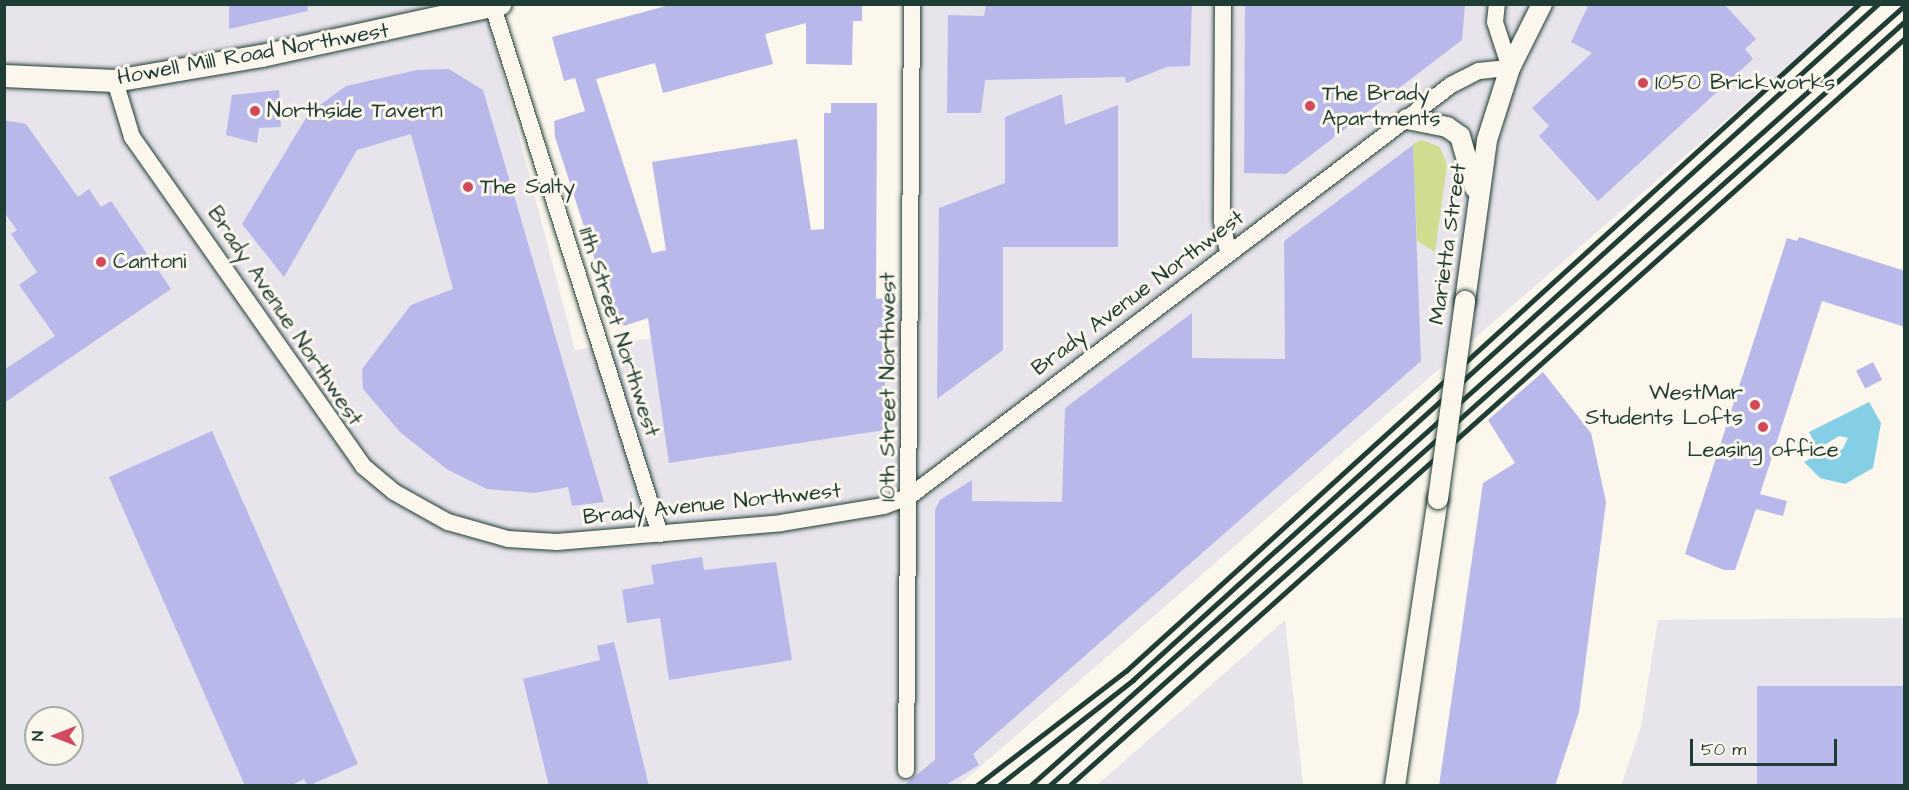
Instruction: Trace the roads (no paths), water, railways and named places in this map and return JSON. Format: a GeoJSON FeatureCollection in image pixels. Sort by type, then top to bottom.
{"type":"FeatureCollection","features":[{"type":"Feature","properties":{"kind":"main road","name":"Howell Mill Road Northwest"},"geometry":{"type":"LineString","coordinates":[[4,76],[115,81],[449,11],[496,6]]}},
{"type":"Feature","properties":{"kind":"street","name":"10th Street Northwest"},"geometry":{"type":"LineString","coordinates":[[906,770],[910,496],[912,4]]}},
{"type":"Feature","properties":{"kind":"street"},"geometry":{"type":"LineString","coordinates":[[1223,4],[1222,221],[1228,251]]}},
{"type":"Feature","properties":{"kind":"street"},"geometry":{"type":"LineString","coordinates":[[1497,4],[1495,22],[1510,68]]}},
{"type":"Feature","properties":{"kind":"street","name":"Marietta Street"},"geometry":{"type":"LineString","coordinates":[[1395,786],[1438,500],[1477,197],[1487,140],[1510,68],[1542,4]]}},
{"type":"Feature","properties":{"kind":"street","name":"11th Street Northwest"},"geometry":{"type":"LineString","coordinates":[[496,6],[660,534]]}},
{"type":"Feature","properties":{"kind":"street","name":"Brady Avenue Northwest"},"geometry":{"type":"LineString","coordinates":[[115,81],[132,137],[337,435],[394,492],[448,522],[508,539],[557,542],[821,518],[910,496],[1228,251],[1407,119],[1479,71],[1510,68]]}},
{"type":"Feature","properties":{"kind":"street"},"geometry":{"type":"LineString","coordinates":[[1407,119],[1447,127],[1460,136],[1477,197]]}},
{"type":"Feature","properties":{"kind":"water"},"geometry":{"type":"Polygon","coordinates":[[[1869,402],[1881,423],[1873,468],[1845,484],[1820,478],[1804,462],[1832,448],[1842,450],[1848,438],[1839,436],[1818,449],[1809,432],[1869,402]]]}},
{"type":"Feature","properties":{"kind":"railway"},"geometry":{"type":"LineString","coordinates":[[976,786],[1126,671],[1859,4]]}},
{"type":"Feature","properties":{"kind":"railway"},"geometry":{"type":"LineString","coordinates":[[998,786],[1133,680],[1878,4]]}},
{"type":"Feature","properties":{"kind":"railway"},"geometry":{"type":"LineString","coordinates":[[1030,786],[1904,6]]}},
{"type":"Feature","properties":{"kind":"railway"},"geometry":{"type":"LineString","coordinates":[[1049,786],[1904,22]]}},
{"type":"Feature","properties":{"kind":"railway"},"geometry":{"type":"LineString","coordinates":[[1069,786],[1904,39]]}},
{"type":"Feature","properties":{"kind":"place","name":"1050 Brickworks"},"geometry":{"type":"Point","coordinates":[1643,83]}},
{"type":"Feature","properties":{"kind":"place","name":"The Brady Apartments"},"geometry":{"type":"Point","coordinates":[1310,106]}},
{"type":"Feature","properties":{"kind":"place","name":"Northside Tavern"},"geometry":{"type":"Point","coordinates":[255,111]}},
{"type":"Feature","properties":{"kind":"place","name":"The Salty"},"geometry":{"type":"Point","coordinates":[468,187]}},
{"type":"Feature","properties":{"kind":"place","name":"Cantoni"},"geometry":{"type":"Point","coordinates":[101,262]}},
{"type":"Feature","properties":{"kind":"place","name":"WestMar Students Lofts"},"geometry":{"type":"Point","coordinates":[1755,405]}},
{"type":"Feature","properties":{"kind":"place","name":"Leasing office"},"geometry":{"type":"Point","coordinates":[1763,427]}}]}
